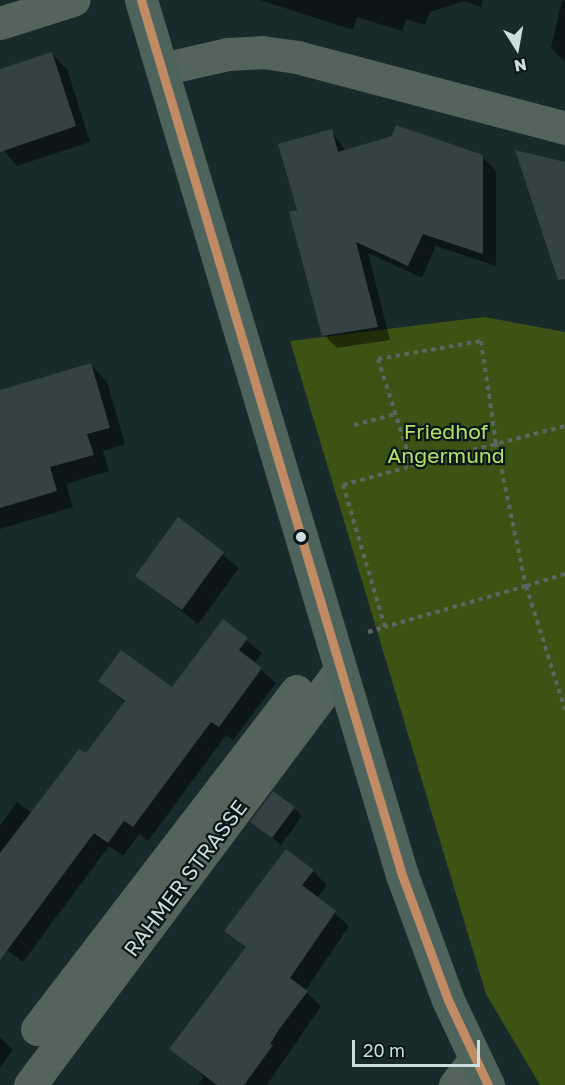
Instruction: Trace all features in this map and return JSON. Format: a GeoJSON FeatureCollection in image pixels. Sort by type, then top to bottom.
{"type":"FeatureCollection","features":[{"type":"Feature","properties":{"kind":"main road"},"geometry":{"type":"LineString","coordinates":[[141,0],[336,657],[426,945],[482,1072]]}},
{"type":"Feature","properties":{"kind":"street"},"geometry":{"type":"LineString","coordinates":[[0,23],[73,0]]}},
{"type":"Feature","properties":{"kind":"street"},"geometry":{"type":"LineString","coordinates":[[162,69],[228,54],[262,52],[297,57],[565,128]]}},
{"type":"Feature","properties":{"kind":"street"},"geometry":{"type":"LineString","coordinates":[[37,1029],[336,657]]}},
{"type":"Feature","properties":{"kind":"street","name":"RAHMER STRASSE"},"geometry":{"type":"LineString","coordinates":[[30,1085],[336,657]]}},
{"type":"Feature","properties":{"kind":"street"},"geometry":{"type":"LineString","coordinates":[[455,1085],[482,1072]]}},
{"type":"Feature","properties":{"kind":"path"},"geometry":{"type":"LineString","coordinates":[[412,466],[378,359],[481,341],[496,443],[526,586],[565,710]]}},
{"type":"Feature","properties":{"kind":"path"},"geometry":{"type":"LineString","coordinates":[[354,424],[396,414]]}},
{"type":"Feature","properties":{"kind":"path"},"geometry":{"type":"LineString","coordinates":[[565,426],[343,485],[385,627],[565,574]]}},
{"type":"Feature","properties":{"kind":"green space","name":"Friedhof Angermund"},"geometry":{"type":"Polygon","coordinates":[[[484,317],[565,332],[565,1085],[540,1085],[486,994],[290,341],[484,317]]]}},
{"type":"Feature","properties":{"kind":"building"},"geometry":{"type":"Polygon","coordinates":[[[52,52],[76,126],[0,152],[0,69],[52,52]]]}},
{"type":"Feature","properties":{"kind":"building"},"geometry":{"type":"Polygon","coordinates":[[[396,125],[483,155],[483,254],[423,234],[408,266],[356,242],[378,327],[322,336],[289,212],[297,210],[278,144],[332,129],[338,152],[392,136],[396,125]]]}},
{"type":"Feature","properties":{"kind":"building"},"geometry":{"type":"Polygon","coordinates":[[[515,150],[565,162],[565,279],[558,280],[515,150]]]}},
{"type":"Feature","properties":{"kind":"building"},"geometry":{"type":"Polygon","coordinates":[[[91,363],[110,428],[87,434],[94,455],[50,467],[57,491],[0,508],[0,390],[91,363]]]}},
{"type":"Feature","properties":{"kind":"building"},"geometry":{"type":"Polygon","coordinates":[[[178,517],[224,552],[182,610],[135,576],[178,517]]]}},
{"type":"Feature","properties":{"kind":"building"},"geometry":{"type":"Polygon","coordinates":[[[223,619],[248,638],[239,650],[262,668],[219,727],[211,722],[133,827],[124,821],[108,843],[94,833],[0,960],[0,853],[79,749],[86,753],[125,701],[98,681],[121,650],[172,687],[223,619]]]}},
{"type":"Feature","properties":{"kind":"building"},"geometry":{"type":"Polygon","coordinates":[[[273,791],[295,807],[272,838],[250,822],[273,791]]]}},
{"type":"Feature","properties":{"kind":"building"},"geometry":{"type":"Polygon","coordinates":[[[286,849],[314,870],[302,885],[336,911],[290,978],[308,991],[280,1028],[270,1044],[273,1045],[244,1085],[217,1085],[169,1049],[246,947],[224,931],[286,849]]]}},
{"type":"Feature","properties":{"kind":"transit line"},"geometry":{"type":"LineString","coordinates":[[141,0],[402,875],[448,1000],[488,1085]]}}]}
